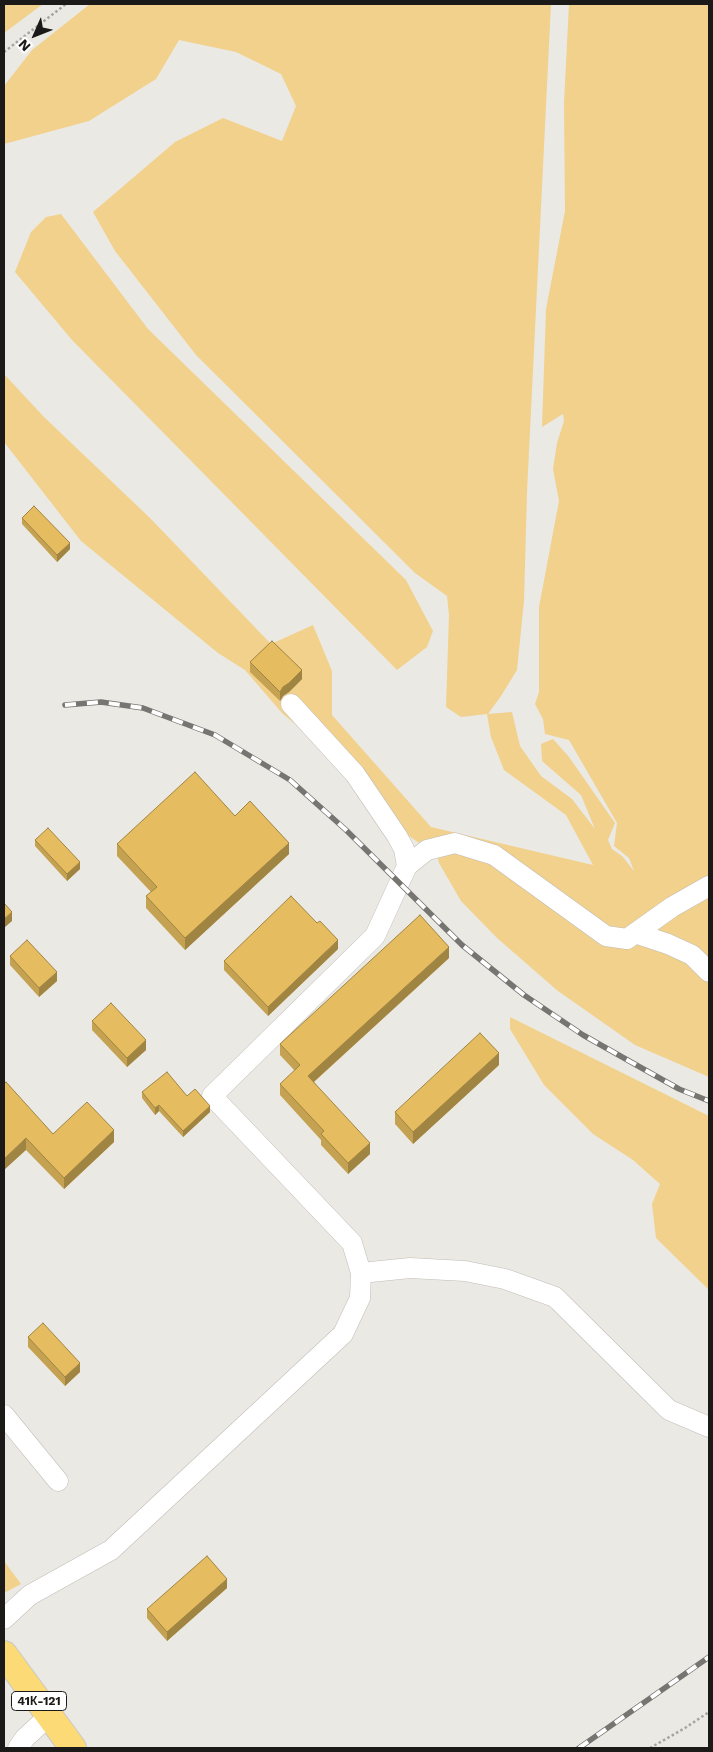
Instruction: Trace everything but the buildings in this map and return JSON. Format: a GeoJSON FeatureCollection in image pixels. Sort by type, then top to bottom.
{"type":"FeatureCollection","features":[{"type":"Feature","properties":{"kind":"main road","name":"41К-121"},"geometry":{"type":"LineString","coordinates":[[4,1654],[73,1748]]}},
{"type":"Feature","properties":{"kind":"street"},"geometry":{"type":"LineString","coordinates":[[291,704],[356,774],[397,836],[404,849],[407,866]]}},
{"type":"Feature","properties":{"kind":"street"},"geometry":{"type":"LineString","coordinates":[[4,1619],[30,1595],[110,1550],[343,1334],[360,1298],[361,1273],[352,1243],[212,1096],[375,936],[407,866],[427,850],[455,843],[494,855],[606,936],[627,939],[672,907],[709,886]]}},
{"type":"Feature","properties":{"kind":"street"},"geometry":{"type":"LineString","coordinates":[[635,934],[668,944],[692,955],[709,972]]}},
{"type":"Feature","properties":{"kind":"street"},"geometry":{"type":"LineString","coordinates":[[361,1273],[410,1268],[465,1271],[505,1279],[555,1297],[669,1410],[709,1426]]}},
{"type":"Feature","properties":{"kind":"street"},"geometry":{"type":"LineString","coordinates":[[4,1415],[58,1481]]}},
{"type":"Feature","properties":{"kind":"street"},"geometry":{"type":"LineString","coordinates":[[18,1748],[25,1738],[50,1715]]}},
{"type":"Feature","properties":{"kind":"path"},"geometry":{"type":"LineString","coordinates":[[4,52],[66,4]]}},
{"type":"Feature","properties":{"kind":"path"},"geometry":{"type":"LineString","coordinates":[[650,1748],[709,1712]]}},
{"type":"Feature","properties":{"kind":"shaded area"},"geometry":{"type":"Polygon","coordinates":[[[4,4],[43,4],[4,33],[4,4]]]}},
{"type":"Feature","properties":{"kind":"shaded area"},"geometry":{"type":"Polygon","coordinates":[[[90,4],[551,4],[527,492],[524,601],[517,670],[488,714],[512,712],[520,746],[541,776],[572,799],[595,829],[581,795],[542,761],[541,744],[553,739],[569,757],[615,823],[608,840],[612,849],[622,856],[634,871],[629,858],[614,846],[617,823],[569,740],[545,734],[543,719],[535,704],[539,692],[539,607],[559,501],[553,469],[557,443],[564,421],[563,414],[542,427],[546,309],[565,211],[564,103],[569,4],[709,4],[709,1077],[635,1045],[558,991],[497,938],[461,901],[439,863],[437,855],[380,819],[321,746],[282,713],[245,670],[218,653],[81,541],[4,442],[4,374],[44,417],[150,518],[271,644],[313,625],[332,671],[332,715],[431,827],[593,865],[566,815],[504,770],[491,737],[487,714],[461,717],[446,707],[449,615],[447,596],[415,573],[196,355],[115,251],[93,212],[175,142],[223,118],[282,141],[296,106],[281,74],[236,52],[179,40],[156,79],[89,121],[4,144],[4,86],[32,50],[90,4]]]}},
{"type":"Feature","properties":{"kind":"shaded area"},"geometry":{"type":"Polygon","coordinates":[[[61,214],[148,329],[406,580],[433,631],[427,647],[397,670],[72,340],[15,272],[31,232],[46,217],[61,214]]]}},
{"type":"Feature","properties":{"kind":"shaded area"},"geometry":{"type":"Polygon","coordinates":[[[510,1017],[709,1116],[709,1290],[656,1238],[652,1204],[660,1184],[633,1160],[593,1134],[544,1085],[510,1029],[510,1017]]]}},
{"type":"Feature","properties":{"kind":"shaded area"},"geometry":{"type":"Polygon","coordinates":[[[4,1561],[21,1584],[6,1592],[4,1591],[4,1561]]]}},
{"type":"Feature","properties":{"kind":"railway"},"geometry":{"type":"LineString","coordinates":[[65,705],[101,702],[143,708],[215,735],[290,780],[346,830],[462,945],[524,995],[583,1035],[679,1089],[709,1101]]}},
{"type":"Feature","properties":{"kind":"railway"},"geometry":{"type":"LineString","coordinates":[[579,1748],[709,1657]]}}]}
